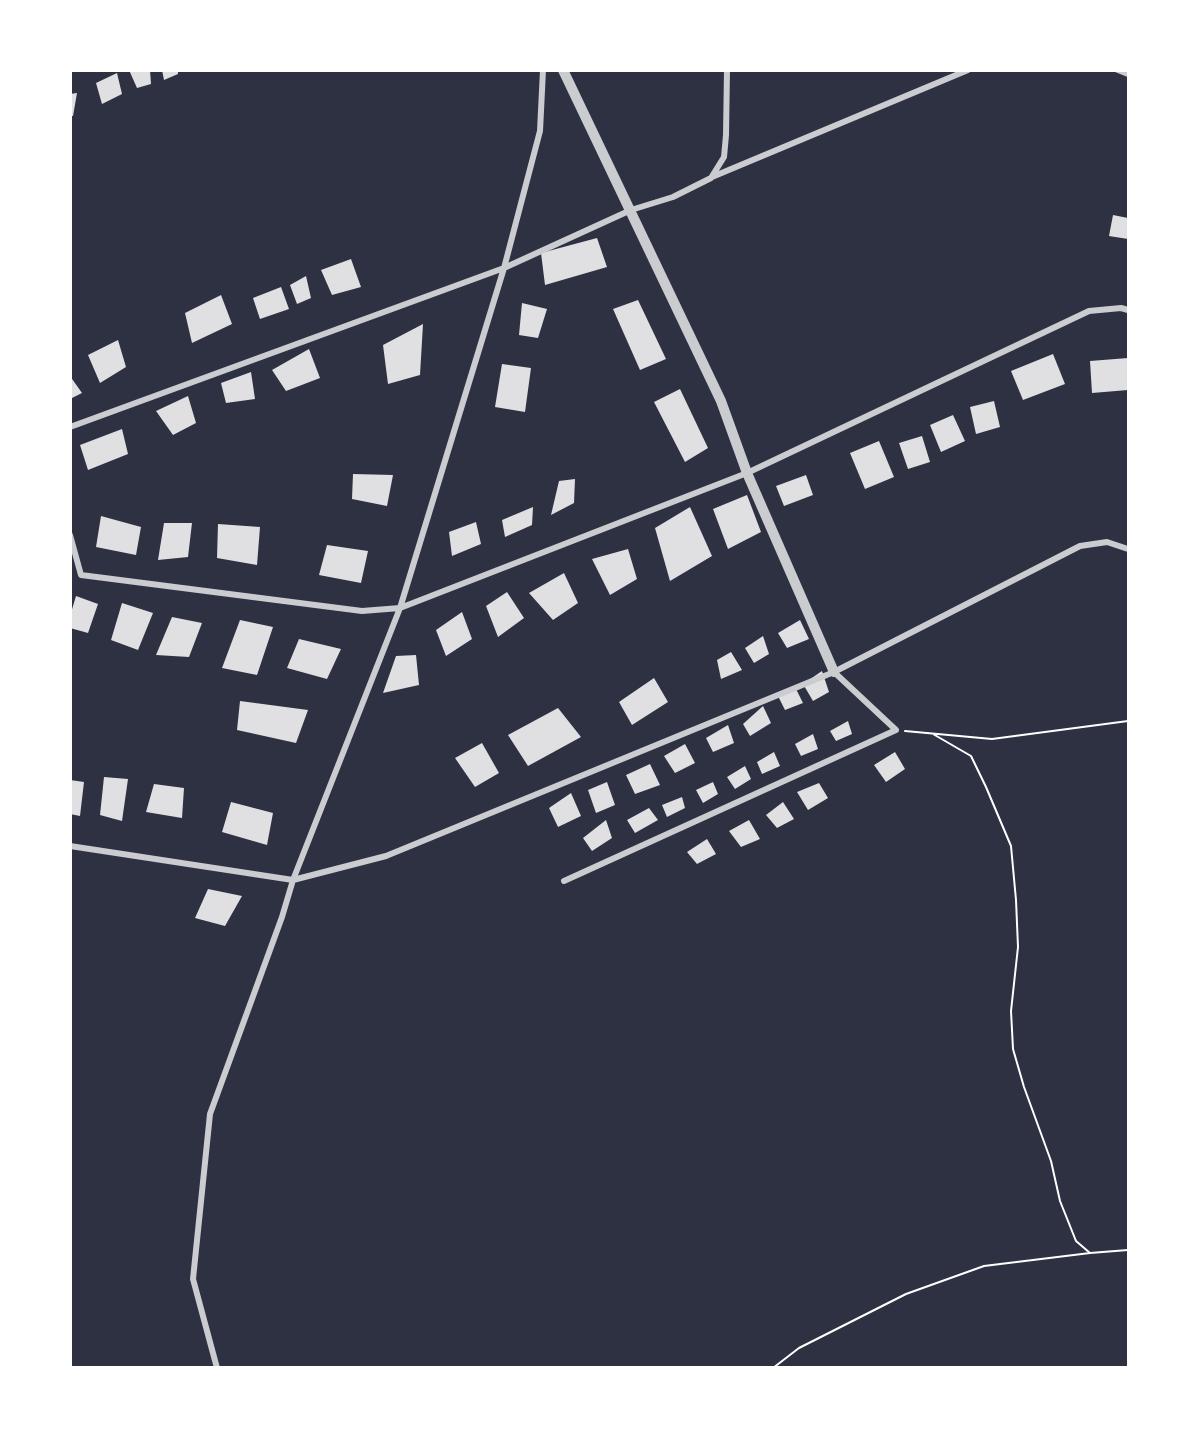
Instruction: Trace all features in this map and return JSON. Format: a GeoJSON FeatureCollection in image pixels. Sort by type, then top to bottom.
{"type":"FeatureCollection","features":[{"type":"Feature","properties":{"kind":"street"},"geometry":{"type":"LineString","coordinates":[[217,1368],[193,1279],[210,1114],[282,917],[293,880],[400,608],[504,267],[540,131],[543,70]]}},
{"type":"Feature","properties":{"kind":"street"},"geometry":{"type":"LineString","coordinates":[[563,70],[722,401],[747,473],[834,672],[896,730],[564,880]]}},
{"type":"Feature","properties":{"kind":"street"},"geometry":{"type":"LineString","coordinates":[[711,178],[724,157],[727,70]]}},
{"type":"Feature","properties":{"kind":"street"},"geometry":{"type":"LineString","coordinates":[[70,427],[504,267],[631,210],[673,197],[711,178],[968,70]]}},
{"type":"Feature","properties":{"kind":"street"},"geometry":{"type":"LineString","coordinates":[[1120,71],[1128,74]]}},
{"type":"Feature","properties":{"kind":"street"},"geometry":{"type":"LineString","coordinates":[[70,535],[81,575],[362,611],[400,608],[747,473],[1089,311],[1121,308],[1128,310]]}},
{"type":"Feature","properties":{"kind":"street"},"geometry":{"type":"LineString","coordinates":[[70,846],[293,880],[386,856],[834,672],[1080,546],[1107,542],[1128,549]]}},
{"type":"Feature","properties":{"kind":"path"},"geometry":{"type":"LineString","coordinates":[[896,730],[992,740],[1128,721]]}},
{"type":"Feature","properties":{"kind":"path"},"geometry":{"type":"LineString","coordinates":[[933,734],[971,756],[1011,846],[1018,947],[1011,1011],[1013,1049],[1050,1161],[1060,1201],[1076,1241],[1090,1253]]}},
{"type":"Feature","properties":{"kind":"path"},"geometry":{"type":"LineString","coordinates":[[773,1368],[799,1348],[906,1294],[984,1266],[1128,1250]]}},
{"type":"Feature","properties":{"kind":"building"},"geometry":{"type":"Polygon","coordinates":[[[129,70],[150,70],[151,84],[137,88],[129,70]]]}},
{"type":"Feature","properties":{"kind":"building"},"geometry":{"type":"Polygon","coordinates":[[[162,70],[178,70],[178,74],[164,80],[162,70]]]}},
{"type":"Feature","properties":{"kind":"building"},"geometry":{"type":"Polygon","coordinates":[[[117,73],[122,94],[102,104],[96,83],[117,73]]]}},
{"type":"Feature","properties":{"kind":"building"},"geometry":{"type":"Polygon","coordinates":[[[77,93],[73,116],[70,116],[70,94],[77,93]]]}},
{"type":"Feature","properties":{"kind":"building"},"geometry":{"type":"Polygon","coordinates":[[[1113,215],[1128,218],[1128,239],[1109,236],[1113,215]]]}},
{"type":"Feature","properties":{"kind":"building"},"geometry":{"type":"Polygon","coordinates":[[[597,238],[607,267],[545,285],[541,253],[597,238]]]}},
{"type":"Feature","properties":{"kind":"building"},"geometry":{"type":"Polygon","coordinates":[[[351,259],[361,287],[332,295],[321,270],[351,259]]]}},
{"type":"Feature","properties":{"kind":"building"},"geometry":{"type":"Polygon","coordinates":[[[306,276],[311,298],[297,304],[290,285],[306,276]]]}},
{"type":"Feature","properties":{"kind":"building"},"geometry":{"type":"Polygon","coordinates":[[[281,287],[289,309],[260,319],[253,298],[281,287]]]}},
{"type":"Feature","properties":{"kind":"building"},"geometry":{"type":"Polygon","coordinates":[[[221,295],[232,324],[192,343],[185,313],[221,295]]]}},
{"type":"Feature","properties":{"kind":"building"},"geometry":{"type":"Polygon","coordinates":[[[638,300],[666,359],[640,370],[613,309],[638,300]]]}},
{"type":"Feature","properties":{"kind":"building"},"geometry":{"type":"Polygon","coordinates":[[[522,303],[547,309],[538,338],[519,335],[522,303]]]}},
{"type":"Feature","properties":{"kind":"building"},"geometry":{"type":"Polygon","coordinates":[[[423,324],[420,375],[388,384],[383,345],[423,324]]]}},
{"type":"Feature","properties":{"kind":"building"},"geometry":{"type":"Polygon","coordinates":[[[118,340],[126,367],[100,383],[88,355],[118,340]]]}},
{"type":"Feature","properties":{"kind":"building"},"geometry":{"type":"Polygon","coordinates":[[[309,349],[320,378],[286,391],[272,370],[309,349]]]}},
{"type":"Feature","properties":{"kind":"building"},"geometry":{"type":"Polygon","coordinates":[[[1053,354],[1065,384],[1023,400],[1011,371],[1053,354]]]}},
{"type":"Feature","properties":{"kind":"building"},"geometry":{"type":"Polygon","coordinates":[[[1128,358],[1128,390],[1092,393],[1090,361],[1128,358]]]}},
{"type":"Feature","properties":{"kind":"building"},"geometry":{"type":"Polygon","coordinates":[[[502,364],[531,368],[525,412],[495,407],[502,364]]]}},
{"type":"Feature","properties":{"kind":"building"},"geometry":{"type":"Polygon","coordinates":[[[251,372],[255,399],[226,403],[221,383],[251,372]]]}},
{"type":"Feature","properties":{"kind":"building"},"geometry":{"type":"Polygon","coordinates":[[[70,376],[82,393],[70,399],[70,376]]]}},
{"type":"Feature","properties":{"kind":"building"},"geometry":{"type":"Polygon","coordinates":[[[680,389],[708,448],[685,462],[654,402],[680,389]]]}},
{"type":"Feature","properties":{"kind":"building"},"geometry":{"type":"Polygon","coordinates":[[[188,396],[196,423],[173,435],[156,411],[188,396]]]}},
{"type":"Feature","properties":{"kind":"building"},"geometry":{"type":"Polygon","coordinates":[[[994,401],[1000,427],[976,434],[970,407],[994,401]]]}},
{"type":"Feature","properties":{"kind":"building"},"geometry":{"type":"Polygon","coordinates":[[[953,415],[965,441],[941,452],[930,425],[953,415]]]}},
{"type":"Feature","properties":{"kind":"building"},"geometry":{"type":"Polygon","coordinates":[[[122,429],[128,454],[88,470],[80,445],[122,429]]]}},
{"type":"Feature","properties":{"kind":"building"},"geometry":{"type":"Polygon","coordinates":[[[922,436],[930,462],[908,469],[899,443],[922,436]]]}},
{"type":"Feature","properties":{"kind":"building"},"geometry":{"type":"Polygon","coordinates":[[[879,441],[894,477],[865,489],[850,453],[879,441]]]}},
{"type":"Feature","properties":{"kind":"building"},"geometry":{"type":"Polygon","coordinates":[[[353,474],[393,475],[387,506],[352,499],[353,474]]]}},
{"type":"Feature","properties":{"kind":"building"},"geometry":{"type":"Polygon","coordinates":[[[806,475],[813,495],[784,506],[776,486],[806,475]]]}},
{"type":"Feature","properties":{"kind":"building"},"geometry":{"type":"Polygon","coordinates":[[[575,479],[574,503],[551,515],[559,481],[575,479]]]}},
{"type":"Feature","properties":{"kind":"building"},"geometry":{"type":"Polygon","coordinates":[[[747,495],[761,532],[728,549],[713,509],[747,495]]]}},
{"type":"Feature","properties":{"kind":"building"},"geometry":{"type":"Polygon","coordinates":[[[533,507],[532,525],[505,537],[502,520],[533,507]]]}},
{"type":"Feature","properties":{"kind":"building"},"geometry":{"type":"Polygon","coordinates":[[[690,507],[712,556],[670,581],[655,528],[690,507]]]}},
{"type":"Feature","properties":{"kind":"building"},"geometry":{"type":"Polygon","coordinates":[[[101,516],[141,527],[136,555],[96,547],[101,516]]]}},
{"type":"Feature","properties":{"kind":"building"},"geometry":{"type":"Polygon","coordinates":[[[476,522],[481,544],[452,556],[449,532],[476,522]]]}},
{"type":"Feature","properties":{"kind":"building"},"geometry":{"type":"Polygon","coordinates":[[[164,523],[192,523],[188,557],[158,560],[164,523]]]}},
{"type":"Feature","properties":{"kind":"building"},"geometry":{"type":"Polygon","coordinates":[[[218,524],[260,527],[257,565],[217,558],[218,524]]]}},
{"type":"Feature","properties":{"kind":"building"},"geometry":{"type":"Polygon","coordinates":[[[327,545],[368,551],[361,583],[319,575],[327,545]]]}},
{"type":"Feature","properties":{"kind":"building"},"geometry":{"type":"Polygon","coordinates":[[[628,549],[637,579],[610,595],[592,559],[628,549]]]}},
{"type":"Feature","properties":{"kind":"building"},"geometry":{"type":"Polygon","coordinates":[[[564,573],[578,603],[553,620],[529,593],[564,573]]]}},
{"type":"Feature","properties":{"kind":"building"},"geometry":{"type":"Polygon","coordinates":[[[507,592],[524,618],[498,637],[486,606],[507,592]]]}},
{"type":"Feature","properties":{"kind":"building"},"geometry":{"type":"Polygon","coordinates":[[[76,596],[98,604],[88,633],[70,628],[70,616],[76,596]]]}},
{"type":"Feature","properties":{"kind":"building"},"geometry":{"type":"Polygon","coordinates":[[[122,603],[153,613],[138,650],[111,640],[122,603]]]}},
{"type":"Feature","properties":{"kind":"building"},"geometry":{"type":"Polygon","coordinates":[[[462,612],[472,639],[446,656],[436,630],[462,612]]]}},
{"type":"Feature","properties":{"kind":"building"},"geometry":{"type":"Polygon","coordinates":[[[172,617],[202,623],[189,657],[156,655],[172,617]]]}},
{"type":"Feature","properties":{"kind":"building"},"geometry":{"type":"Polygon","coordinates":[[[240,620],[273,627],[257,675],[222,668],[240,620]]]}},
{"type":"Feature","properties":{"kind":"building"},"geometry":{"type":"Polygon","coordinates":[[[800,620],[809,639],[787,648],[778,633],[800,620]]]}},
{"type":"Feature","properties":{"kind":"building"},"geometry":{"type":"Polygon","coordinates":[[[763,636],[769,654],[754,663],[745,648],[763,636]]]}},
{"type":"Feature","properties":{"kind":"building"},"geometry":{"type":"Polygon","coordinates":[[[299,639],[341,649],[327,679],[287,668],[299,639]]]}},
{"type":"Feature","properties":{"kind":"building"},"geometry":{"type":"Polygon","coordinates":[[[731,652],[742,670],[721,679],[717,660],[731,652]]]}},
{"type":"Feature","properties":{"kind":"building"},"geometry":{"type":"Polygon","coordinates":[[[416,655],[419,685],[383,693],[396,656],[416,655]]]}},
{"type":"Feature","properties":{"kind":"building"},"geometry":{"type":"Polygon","coordinates":[[[822,671],[829,692],[813,701],[803,684],[822,671]]]}},
{"type":"Feature","properties":{"kind":"building"},"geometry":{"type":"Polygon","coordinates":[[[654,678],[668,702],[632,725],[619,702],[654,678]]]}},
{"type":"Feature","properties":{"kind":"building"},"geometry":{"type":"Polygon","coordinates":[[[795,687],[803,703],[785,710],[778,696],[795,687]]]}},
{"type":"Feature","properties":{"kind":"building"},"geometry":{"type":"Polygon","coordinates":[[[240,701],[308,710],[296,743],[237,730],[240,701]]]}},
{"type":"Feature","properties":{"kind":"building"},"geometry":{"type":"Polygon","coordinates":[[[763,706],[771,723],[750,736],[743,724],[763,706]]]}},
{"type":"Feature","properties":{"kind":"building"},"geometry":{"type":"Polygon","coordinates":[[[558,708],[581,737],[528,766],[508,735],[558,708]]]}},
{"type":"Feature","properties":{"kind":"building"},"geometry":{"type":"Polygon","coordinates":[[[848,721],[852,734],[836,741],[830,731],[848,721]]]}},
{"type":"Feature","properties":{"kind":"building"},"geometry":{"type":"Polygon","coordinates":[[[728,725],[734,743],[713,752],[706,738],[728,725]]]}},
{"type":"Feature","properties":{"kind":"building"},"geometry":{"type":"Polygon","coordinates":[[[813,734],[818,749],[801,756],[795,744],[813,734]]]}},
{"type":"Feature","properties":{"kind":"building"},"geometry":{"type":"Polygon","coordinates":[[[482,743],[499,773],[475,787],[455,758],[482,743]]]}},
{"type":"Feature","properties":{"kind":"building"},"geometry":{"type":"Polygon","coordinates":[[[685,744],[695,763],[675,773],[664,756],[685,744]]]}},
{"type":"Feature","properties":{"kind":"building"},"geometry":{"type":"Polygon","coordinates":[[[774,752],[780,766],[762,774],[757,762],[774,752]]]}},
{"type":"Feature","properties":{"kind":"building"},"geometry":{"type":"Polygon","coordinates":[[[895,752],[905,769],[886,782],[874,765],[895,752]]]}},
{"type":"Feature","properties":{"kind":"building"},"geometry":{"type":"Polygon","coordinates":[[[650,764],[660,785],[635,794],[626,775],[650,764]]]}},
{"type":"Feature","properties":{"kind":"building"},"geometry":{"type":"Polygon","coordinates":[[[745,766],[751,779],[735,789],[727,777],[745,766]]]}},
{"type":"Feature","properties":{"kind":"building"},"geometry":{"type":"Polygon","coordinates":[[[104,777],[128,779],[122,821],[100,815],[104,777]]]}},
{"type":"Feature","properties":{"kind":"building"},"geometry":{"type":"Polygon","coordinates":[[[70,780],[84,782],[80,816],[70,814],[70,780]]]}},
{"type":"Feature","properties":{"kind":"building"},"geometry":{"type":"Polygon","coordinates":[[[607,782],[615,805],[596,813],[588,790],[607,782]]]}},
{"type":"Feature","properties":{"kind":"building"},"geometry":{"type":"Polygon","coordinates":[[[713,782],[718,794],[703,803],[696,790],[713,782]]]}},
{"type":"Feature","properties":{"kind":"building"},"geometry":{"type":"Polygon","coordinates":[[[819,783],[828,798],[808,810],[797,792],[819,783]]]}},
{"type":"Feature","properties":{"kind":"building"},"geometry":{"type":"Polygon","coordinates":[[[154,784],[184,788],[182,818],[146,812],[154,784]]]}},
{"type":"Feature","properties":{"kind":"building"},"geometry":{"type":"Polygon","coordinates":[[[571,793],[581,816],[558,827],[549,808],[571,793]]]}},
{"type":"Feature","properties":{"kind":"building"},"geometry":{"type":"Polygon","coordinates":[[[682,797],[685,808],[667,817],[662,805],[682,797]]]}},
{"type":"Feature","properties":{"kind":"building"},"geometry":{"type":"Polygon","coordinates":[[[231,802],[273,813],[267,845],[222,832],[231,802]]]}},
{"type":"Feature","properties":{"kind":"building"},"geometry":{"type":"Polygon","coordinates":[[[783,802],[794,819],[777,828],[766,815],[783,802]]]}},
{"type":"Feature","properties":{"kind":"building"},"geometry":{"type":"Polygon","coordinates":[[[649,808],[658,820],[635,833],[627,820],[649,808]]]}},
{"type":"Feature","properties":{"kind":"building"},"geometry":{"type":"Polygon","coordinates":[[[606,820],[612,838],[592,851],[583,838],[606,820]]]}},
{"type":"Feature","properties":{"kind":"building"},"geometry":{"type":"Polygon","coordinates":[[[749,820],[760,839],[741,847],[729,831],[749,820]]]}},
{"type":"Feature","properties":{"kind":"building"},"geometry":{"type":"Polygon","coordinates":[[[707,839],[716,854],[697,864],[687,852],[707,839]]]}},
{"type":"Feature","properties":{"kind":"building"},"geometry":{"type":"Polygon","coordinates":[[[208,889],[242,896],[225,926],[195,918],[208,889]]]}}]}
